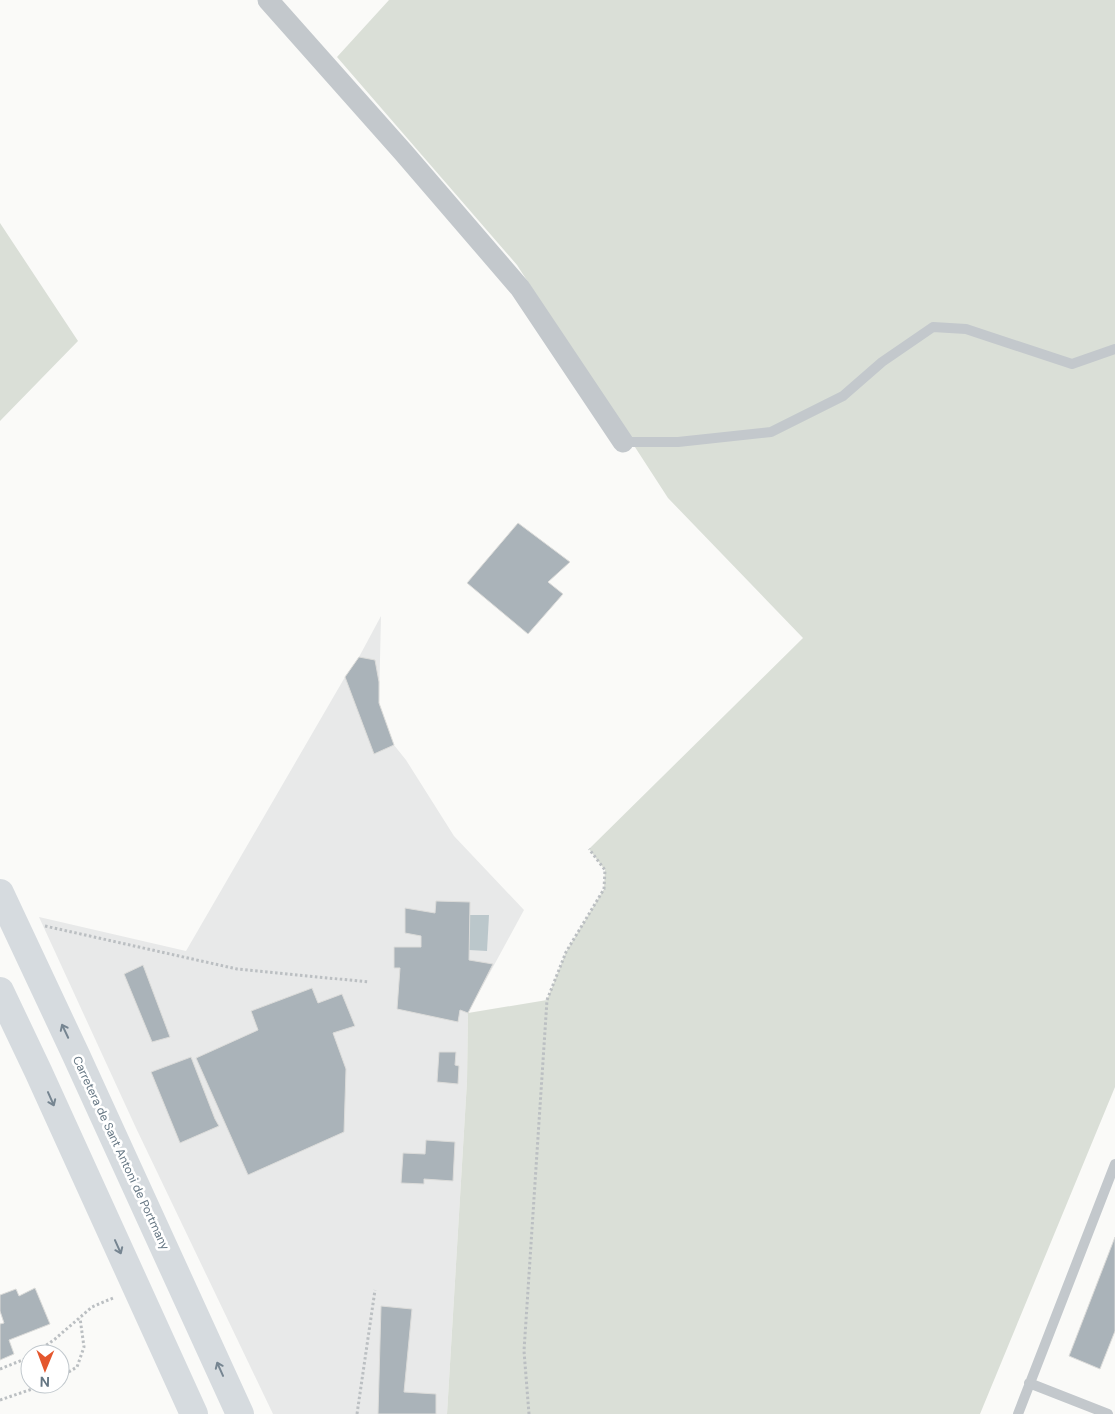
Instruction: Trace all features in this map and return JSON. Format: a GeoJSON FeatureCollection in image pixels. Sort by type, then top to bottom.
{"type":"FeatureCollection","features":[{"type":"Feature","properties":{"kind":"main road","name":"Carretera de Sant Antoni de Portmany"},"geometry":{"type":"LineString","coordinates":[[0,893],[240,1414]]}},
{"type":"Feature","properties":{"kind":"main road"},"geometry":{"type":"LineString","coordinates":[[0,991],[194,1414]]}},
{"type":"Feature","properties":{"kind":"street"},"geometry":{"type":"LineString","coordinates":[[268,0],[403,152],[520,288],[623,442]]}},
{"type":"Feature","properties":{"kind":"lane"},"geometry":{"type":"LineString","coordinates":[[623,442],[678,442],[771,432],[843,396],[882,362],[933,326],[966,329],[1072,364],[1115,349]]}},
{"type":"Feature","properties":{"kind":"lane"},"geometry":{"type":"LineString","coordinates":[[1018,1414],[1115,1164]]}},
{"type":"Feature","properties":{"kind":"lane"},"geometry":{"type":"LineString","coordinates":[[1029,1383],[1108,1414]]}},
{"type":"Feature","properties":{"kind":"path"},"geometry":{"type":"LineString","coordinates":[[529,1414],[524,1351],[547,1000],[566,952],[604,889],[605,870],[590,849]]}},
{"type":"Feature","properties":{"kind":"path"},"geometry":{"type":"LineString","coordinates":[[12,919],[237,969],[369,982]]}},
{"type":"Feature","properties":{"kind":"path"},"geometry":{"type":"LineString","coordinates":[[46,1344],[92,1307],[137,1289]]}},
{"type":"Feature","properties":{"kind":"path"},"geometry":{"type":"LineString","coordinates":[[357,1414],[375,1290]]}},
{"type":"Feature","properties":{"kind":"path"},"geometry":{"type":"LineString","coordinates":[[70,1371],[77,1367],[84,1347],[80,1317]]}},
{"type":"Feature","properties":{"kind":"path"},"geometry":{"type":"LineString","coordinates":[[0,1369],[20,1361]]}},
{"type":"Feature","properties":{"kind":"path"},"geometry":{"type":"LineString","coordinates":[[0,1400],[20,1393]]}},
{"type":"Feature","properties":{"kind":"shaded area"},"geometry":{"type":"Polygon","coordinates":[[[389,0],[1115,0],[1115,1087],[980,1414],[447,1414],[467,1081],[468,1013],[547,1000],[566,952],[604,889],[605,870],[589,849],[803,638],[668,498],[517,265],[337,57],[389,0]]]}},
{"type":"Feature","properties":{"kind":"shaded area"},"geometry":{"type":"Polygon","coordinates":[[[0,223],[78,341],[0,421],[0,223]]]}},
{"type":"Feature","properties":{"kind":"shaded area"},"geometry":{"type":"Polygon","coordinates":[[[381,616],[379,703],[394,745],[406,760],[454,836],[524,910],[468,1013],[467,1081],[447,1414],[273,1414],[136,1128],[39,917],[186,951],[345,677],[359,657],[381,616]]]}},
{"type":"Feature","properties":{"kind":"shaded area"},"geometry":{"type":"Polygon","coordinates":[[[470,915],[489,915],[487,951],[469,950],[470,915]]]}},
{"type":"Feature","properties":{"kind":"building"},"geometry":{"type":"Polygon","coordinates":[[[518,523],[570,562],[548,582],[563,594],[528,634],[467,583],[518,523]]]}},
{"type":"Feature","properties":{"kind":"building"},"geometry":{"type":"Polygon","coordinates":[[[359,657],[375,660],[379,682],[379,703],[394,745],[374,754],[345,677],[359,657]]]}},
{"type":"Feature","properties":{"kind":"building"},"geometry":{"type":"Polygon","coordinates":[[[436,901],[470,902],[469,960],[493,964],[468,1013],[460,1010],[458,1022],[397,1009],[400,968],[394,968],[394,947],[421,947],[421,936],[405,933],[405,908],[435,913],[436,901]]]}},
{"type":"Feature","properties":{"kind":"building"},"geometry":{"type":"Polygon","coordinates":[[[143,965],[170,1037],[152,1042],[124,974],[143,965]]]}},
{"type":"Feature","properties":{"kind":"building"},"geometry":{"type":"Polygon","coordinates":[[[312,988],[318,1003],[342,994],[355,1026],[333,1033],[346,1069],[344,1132],[248,1175],[196,1058],[258,1030],[251,1011],[312,988]]]}},
{"type":"Feature","properties":{"kind":"building"},"geometry":{"type":"Polygon","coordinates":[[[439,1052],[456,1052],[455,1065],[459,1066],[458,1084],[437,1082],[439,1052]]]}},
{"type":"Feature","properties":{"kind":"building"},"geometry":{"type":"Polygon","coordinates":[[[191,1057],[219,1126],[180,1143],[151,1072],[191,1057]]]}},
{"type":"Feature","properties":{"kind":"building"},"geometry":{"type":"Polygon","coordinates":[[[426,1140],[455,1142],[453,1181],[424,1179],[424,1184],[401,1183],[403,1153],[425,1154],[426,1140]]]}},
{"type":"Feature","properties":{"kind":"building"},"geometry":{"type":"Polygon","coordinates":[[[1115,1237],[1115,1331],[1100,1369],[1069,1356],[1115,1237]]]}},
{"type":"Feature","properties":{"kind":"building"},"geometry":{"type":"Polygon","coordinates":[[[35,1288],[50,1324],[9,1340],[14,1354],[0,1360],[0,1324],[4,1323],[0,1311],[0,1295],[16,1289],[19,1296],[35,1288]]]}},
{"type":"Feature","properties":{"kind":"building"},"geometry":{"type":"Polygon","coordinates":[[[381,1306],[412,1309],[404,1392],[436,1394],[436,1414],[378,1414],[381,1306]]]}}]}
